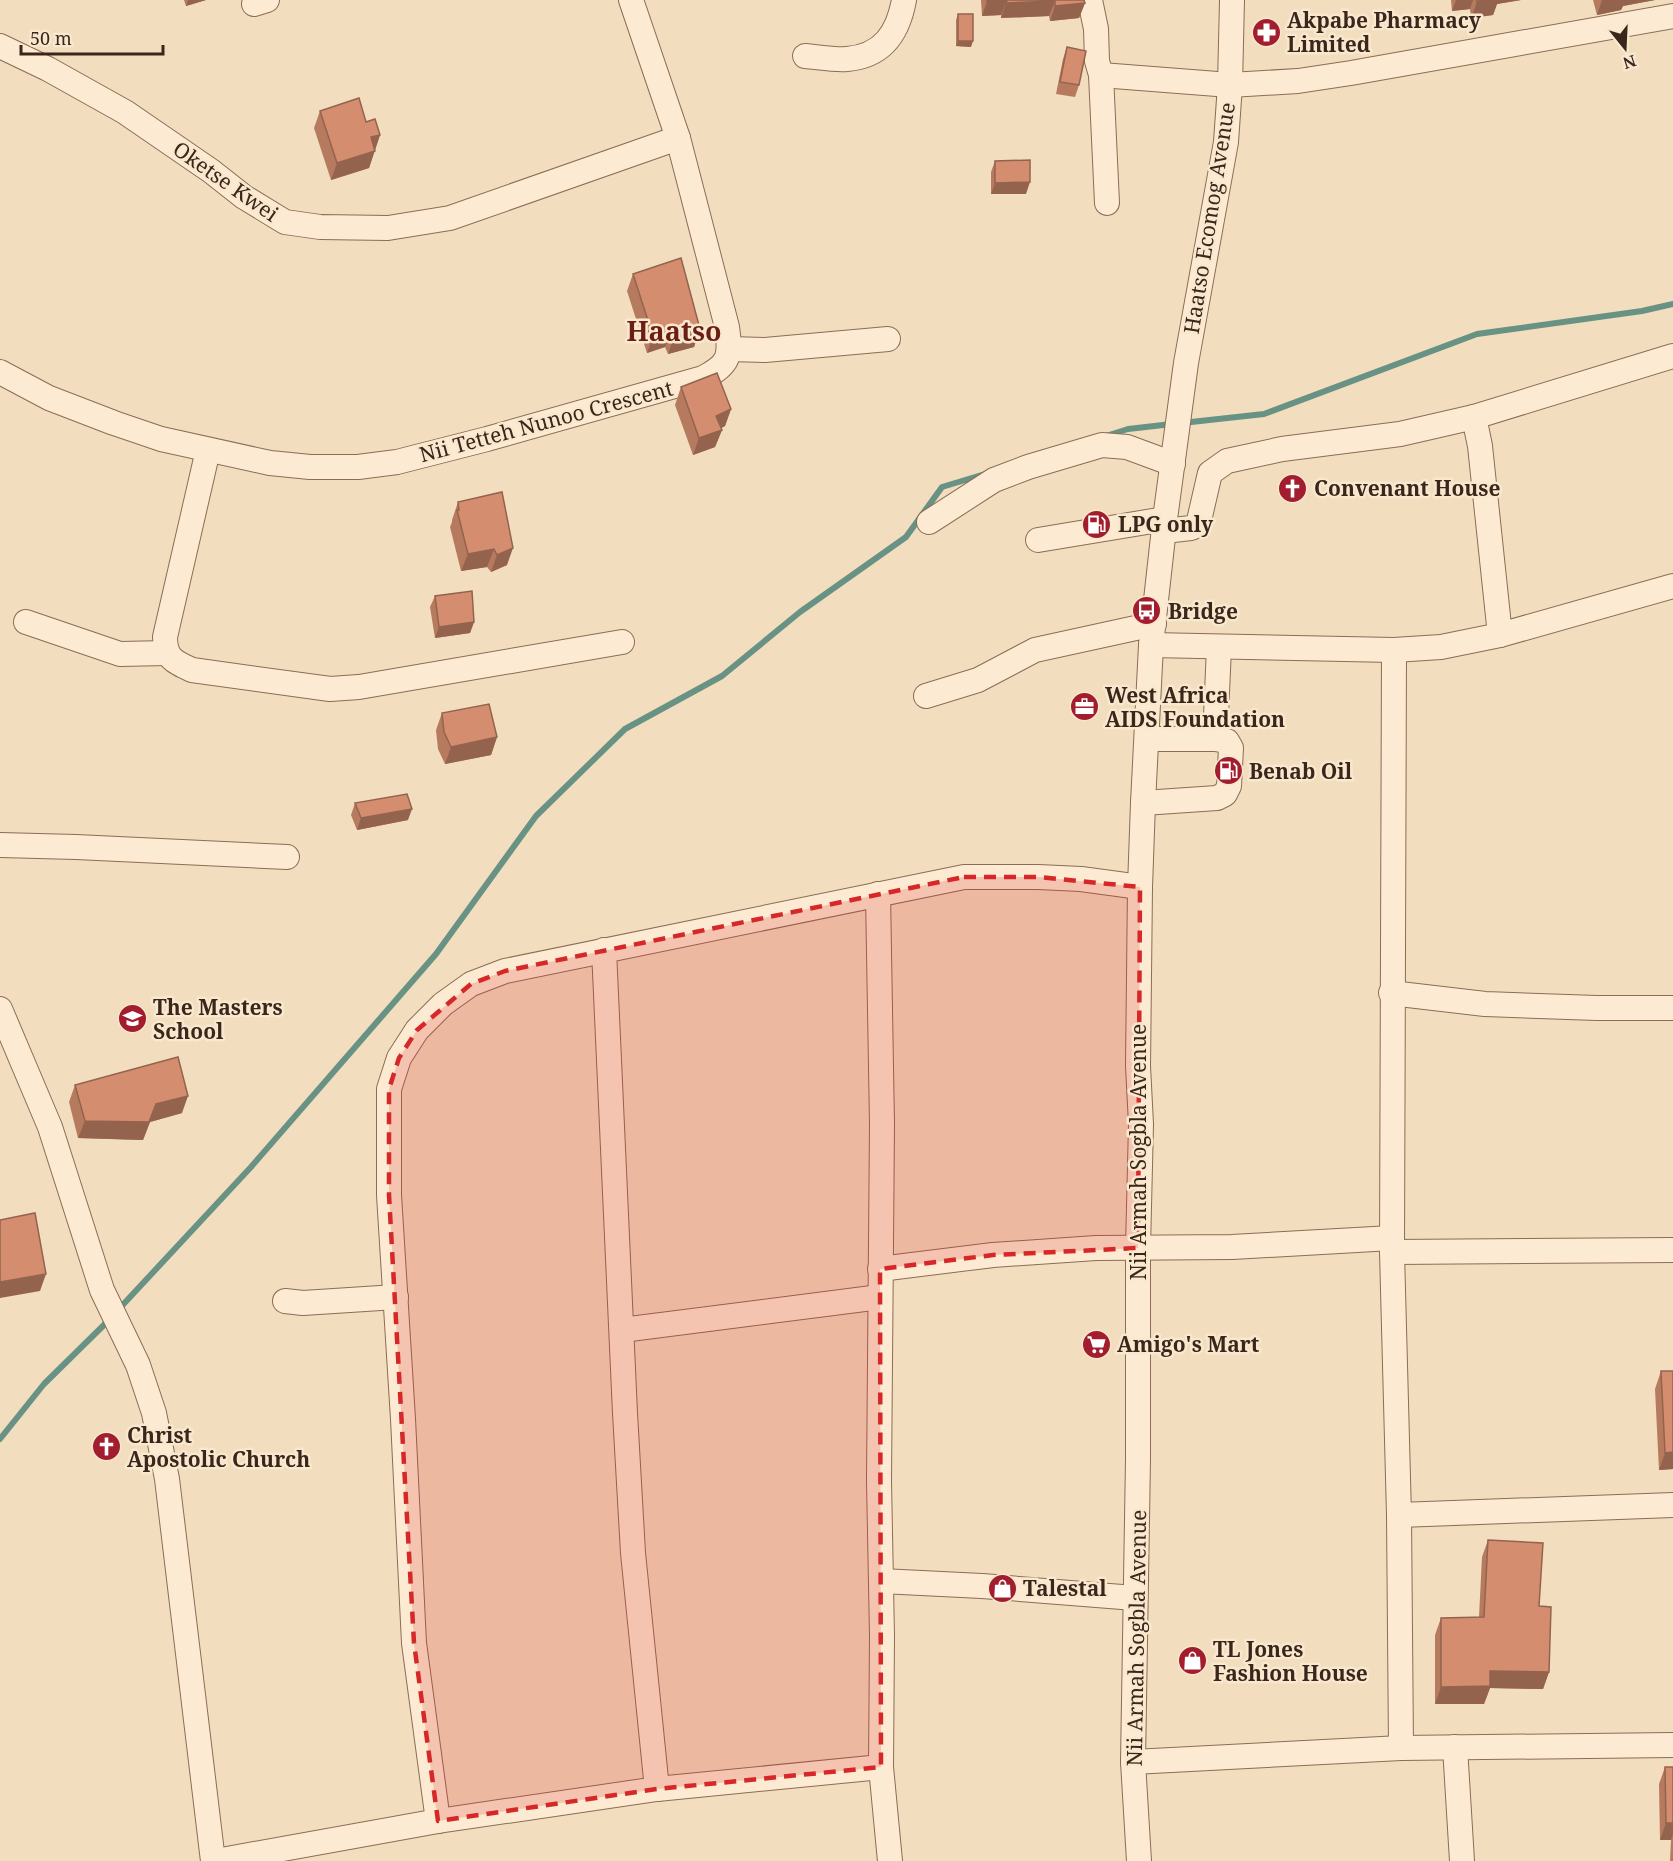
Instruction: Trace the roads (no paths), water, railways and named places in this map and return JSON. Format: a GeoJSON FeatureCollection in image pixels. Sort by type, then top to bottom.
{"type":"FeatureCollection","features":[{"type":"Feature","properties":{"kind":"street"},"geometry":{"type":"LineString","coordinates":[[631,0],[678,138],[725,319],[730,350],[765,350],[888,339]]}},
{"type":"Feature","properties":{"kind":"street"},"geometry":{"type":"LineString","coordinates":[[805,56],[846,59],[864,56],[883,46],[900,20],[904,0]]}},
{"type":"Feature","properties":{"kind":"street"},"geometry":{"type":"LineString","coordinates":[[1090,0],[1096,28],[1097,61],[1101,75],[1107,203]]}},
{"type":"Feature","properties":{"kind":"street","name":"Haatso Ecomog Avenue"},"geometry":{"type":"LineString","coordinates":[[1174,454],[1186,363],[1226,142],[1232,0]]}},
{"type":"Feature","properties":{"kind":"street"},"geometry":{"type":"LineString","coordinates":[[1101,75],[1230,86],[1298,81],[1351,74],[1673,16]]}},
{"type":"Feature","properties":{"kind":"street","name":"Oketse Kwei"},"geometry":{"type":"LineString","coordinates":[[0,46],[48,69],[125,112],[186,153],[244,197],[285,222],[388,228],[450,218],[678,138]]}},
{"type":"Feature","properties":{"kind":"street","name":"Nii Tetteh Nunoo Crescent"},"geometry":{"type":"LineString","coordinates":[[0,372],[49,398],[161,439],[270,463],[310,467],[358,467],[397,462],[487,439],[703,378],[726,362],[730,350]]}},
{"type":"Feature","properties":{"kind":"street"},"geometry":{"type":"LineString","coordinates":[[1038,540],[1165,525],[1191,528],[1198,525],[1210,473],[1227,461],[1281,449],[1400,434],[1474,417],[1673,356]]}},
{"type":"Feature","properties":{"kind":"street"},"geometry":{"type":"LineString","coordinates":[[1474,417],[1480,446],[1500,635]]}},
{"type":"Feature","properties":{"kind":"street"},"geometry":{"type":"LineString","coordinates":[[929,522],[994,480],[1028,467],[1102,445],[1174,454]]}},
{"type":"Feature","properties":{"kind":"street"},"geometry":{"type":"LineString","coordinates":[[207,450],[165,637],[167,653],[174,662],[192,670],[330,689],[359,687],[622,642]]}},
{"type":"Feature","properties":{"kind":"street","name":"Nii Armah Sogbla Avenue"},"geometry":{"type":"LineString","coordinates":[[1139,1861],[1133,1762],[1141,1124],[1138,1066],[1140,887],[1153,634],[1174,454]]}},
{"type":"Feature","properties":{"kind":"street"},"geometry":{"type":"LineString","coordinates":[[926,696],[978,680],[1035,650],[1153,634],[1219,647],[1394,650],[1440,648],[1500,635],[1673,586]]}},
{"type":"Feature","properties":{"kind":"street"},"geometry":{"type":"LineString","coordinates":[[26,622],[120,654],[167,653]]}},
{"type":"Feature","properties":{"kind":"street"},"geometry":{"type":"LineString","coordinates":[[1215,739],[1219,647]]}},
{"type":"Feature","properties":{"kind":"street"},"geometry":{"type":"LineString","coordinates":[[1394,650],[1394,864],[1391,993],[1392,1244],[1399,1515],[1401,1748]]}},
{"type":"Feature","properties":{"kind":"street"},"geometry":{"type":"LineString","coordinates":[[1143,803],[1217,798],[1225,794],[1229,786],[1230,744],[1227,741],[1147,739]]}},
{"type":"Feature","properties":{"kind":"street"},"geometry":{"type":"LineString","coordinates":[[0,845],[287,857]]}},
{"type":"Feature","properties":{"kind":"street"},"geometry":{"type":"LineString","coordinates":[[438,1821],[414,1643],[389,1195],[389,1089],[399,1058],[417,1030],[443,1004],[471,984],[505,971],[878,894],[964,877],[1081,879],[1140,887]]}},
{"type":"Feature","properties":{"kind":"street"},"geometry":{"type":"LineString","coordinates":[[878,894],[882,1124],[879,1480],[881,1767],[890,1861]]}},
{"type":"Feature","properties":{"kind":"street"},"geometry":{"type":"LineString","coordinates":[[604,950],[633,1553],[657,1789]]}},
{"type":"Feature","properties":{"kind":"street"},"geometry":{"type":"LineString","coordinates":[[1391,993],[1485,1004],[1673,1008]]}},
{"type":"Feature","properties":{"kind":"street"},"geometry":{"type":"LineString","coordinates":[[0,1009],[50,1127],[102,1290],[138,1365],[154,1413],[166,1479],[215,1861],[438,1821],[657,1789],[881,1767]]}},
{"type":"Feature","properties":{"kind":"street"},"geometry":{"type":"LineString","coordinates":[[880,1269],[993,1255],[1096,1248],[1392,1244],[1673,1250]]}},
{"type":"Feature","properties":{"kind":"street"},"geometry":{"type":"LineString","coordinates":[[285,1301],[303,1303],[396,1297]]}},
{"type":"Feature","properties":{"kind":"street"},"geometry":{"type":"LineString","coordinates":[[622,1330],[880,1297]]}},
{"type":"Feature","properties":{"kind":"street"},"geometry":{"type":"LineString","coordinates":[[1399,1515],[1673,1505]]}},
{"type":"Feature","properties":{"kind":"street"},"geometry":{"type":"LineString","coordinates":[[881,1581],[1135,1598]]}},
{"type":"Feature","properties":{"kind":"street"},"geometry":{"type":"LineString","coordinates":[[1133,1762],[1401,1748],[1673,1745]]}},
{"type":"Feature","properties":{"kind":"street"},"geometry":{"type":"LineString","coordinates":[[1455,1747],[1462,1861]]}},
{"type":"Feature","properties":{"kind":"waterway"},"geometry":{"type":"LineString","coordinates":[[1182,423],[1264,414],[1477,334],[1642,311],[1673,304]]}},
{"type":"Feature","properties":{"kind":"waterway"},"geometry":{"type":"LineString","coordinates":[[1106,436],[1128,429],[1172,424]]}},
{"type":"Feature","properties":{"kind":"waterway"},"geometry":{"type":"LineString","coordinates":[[118,1310],[251,1167],[436,954],[536,816],[625,729],[722,676],[800,612],[906,537],[942,487],[985,474]]}},
{"type":"Feature","properties":{"kind":"waterway"},"geometry":{"type":"LineString","coordinates":[[0,1439],[44,1384],[109,1320]]}},
{"type":"Feature","properties":{"kind":"place","name":"Akpabe Pharmacy Limited"},"geometry":{"type":"Point","coordinates":[1266,32]}},
{"type":"Feature","properties":{"kind":"place","name":"Convenant House"},"geometry":{"type":"Point","coordinates":[1293,488]}},
{"type":"Feature","properties":{"kind":"place","name":"LPG only"},"geometry":{"type":"Point","coordinates":[1097,524]}},
{"type":"Feature","properties":{"kind":"place","name":"Bridge"},"geometry":{"type":"Point","coordinates":[1147,611]}},
{"type":"Feature","properties":{"kind":"place","name":"West Africa AIDS Foundation"},"geometry":{"type":"Point","coordinates":[1084,707]}},
{"type":"Feature","properties":{"kind":"place","name":"Benab Oil"},"geometry":{"type":"Point","coordinates":[1228,771]}},
{"type":"Feature","properties":{"kind":"place","name":"The Masters School"},"geometry":{"type":"Point","coordinates":[132,1019]}},
{"type":"Feature","properties":{"kind":"place","name":"Amigo's Mart"},"geometry":{"type":"Point","coordinates":[1096,1344]}},
{"type":"Feature","properties":{"kind":"place","name":"Christ Apostolic Church"},"geometry":{"type":"Point","coordinates":[106,1447]}},
{"type":"Feature","properties":{"kind":"place","name":"Talestal"},"geometry":{"type":"Point","coordinates":[1002,1588]}},
{"type":"Feature","properties":{"kind":"place","name":"TL Jones Fashion House"},"geometry":{"type":"Point","coordinates":[1192,1661]}},
{"type":"Feature","properties":{"kind":"district","name":"Haatso"},"geometry":{"type":"Point","coordinates":[674,330]}}]}
